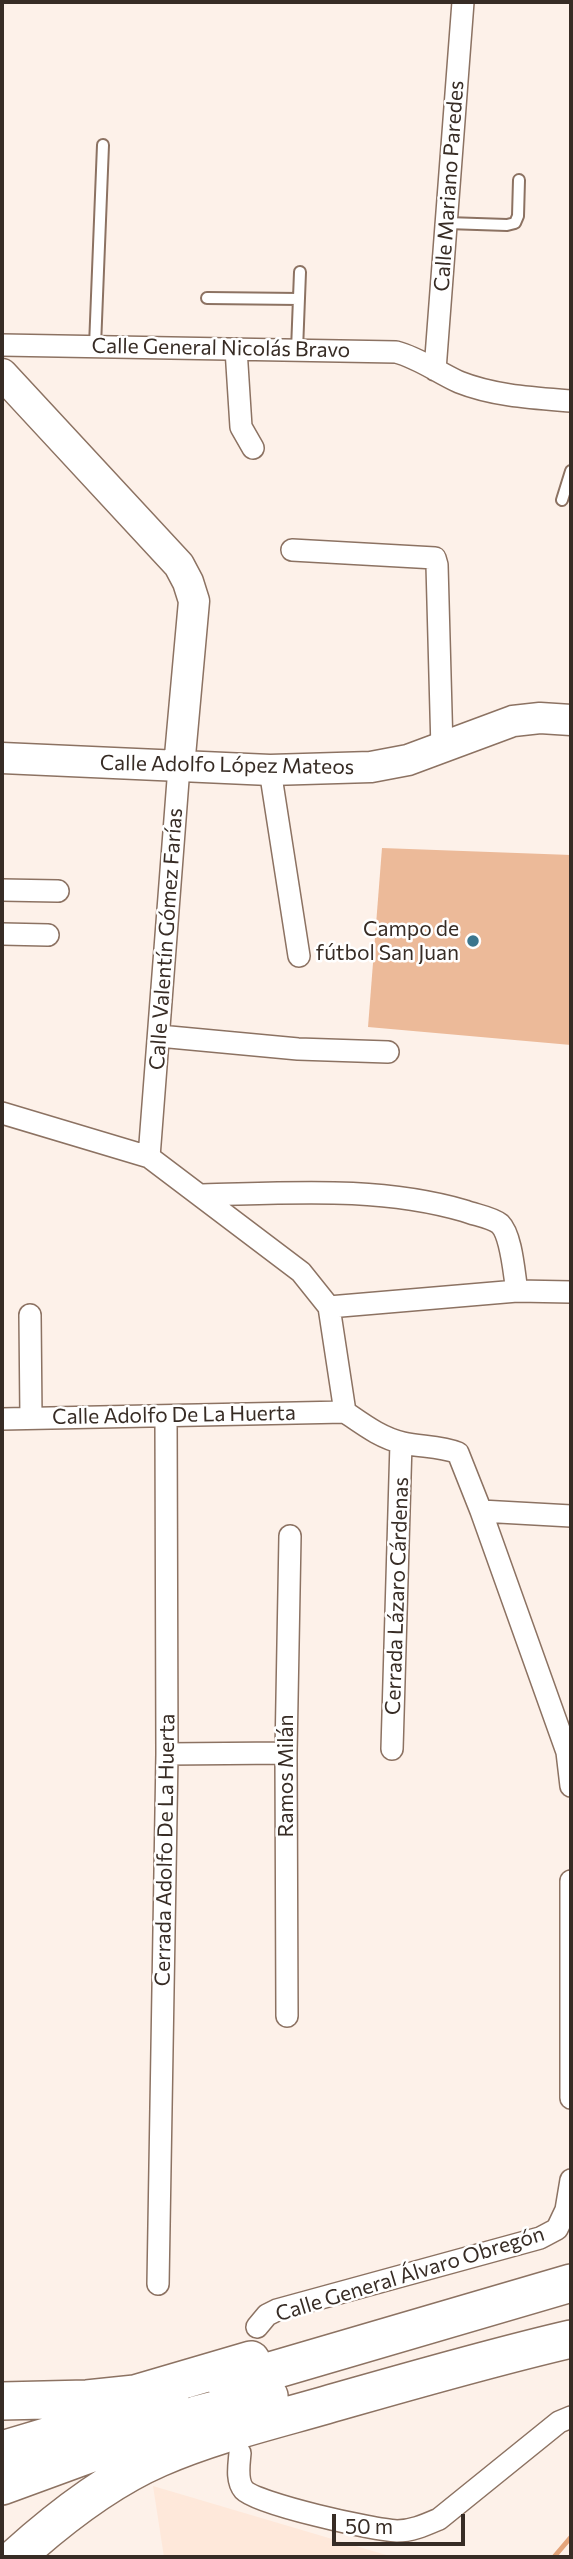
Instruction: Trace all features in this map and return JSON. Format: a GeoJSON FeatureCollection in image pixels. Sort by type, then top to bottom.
{"type":"FeatureCollection","features":[{"type":"Feature","properties":{"kind":"highway"},"geometry":{"type":"LineString","coordinates":[[2,2401],[87,2399],[135,2394],[571,2266]]}},
{"type":"Feature","properties":{"kind":"highway"},"geometry":{"type":"LineString","coordinates":[[2,2450],[571,2283]]}},
{"type":"Feature","properties":{"kind":"highway"},"geometry":{"type":"LineString","coordinates":[[2,2486],[196,2415],[571,2317]]}},
{"type":"Feature","properties":{"kind":"highway"},"geometry":{"type":"LineString","coordinates":[[16,2557],[100,2490],[158,2459],[229,2433],[487,2359],[571,2339]]}},
{"type":"Feature","properties":{"kind":"main road","name":"Calle Valentín Gómez Farías"},"geometry":{"type":"LineString","coordinates":[[2,374],[179,565],[188,582],[194,601],[179,767]]}},
{"type":"Feature","properties":{"kind":"main road","name":"Calle Adolfo López Mateos"},"geometry":{"type":"LineString","coordinates":[[2,758],[270,770],[371,767],[408,760],[442,749],[513,721],[540,718],[571,720]]}},
{"type":"Feature","properties":{"kind":"street","name":"Calle Mariano Paredes"},"geometry":{"type":"LineString","coordinates":[[435,370],[463,2]]}},
{"type":"Feature","properties":{"kind":"street","name":"Calle General Nicolás Bravo"},"geometry":{"type":"LineString","coordinates":[[2,345],[396,352],[415,357],[462,383],[519,397],[571,401]]}},
{"type":"Feature","properties":{"kind":"street"},"geometry":{"type":"LineString","coordinates":[[236,349],[241,427],[253,448]]}},
{"type":"Feature","properties":{"kind":"street"},"geometry":{"type":"LineString","coordinates":[[292,550],[435,558],[442,749]]}},
{"type":"Feature","properties":{"kind":"street","name":"Calle Valentín Gómez Farías"},"geometry":{"type":"LineString","coordinates":[[149,1157],[179,767]]}},
{"type":"Feature","properties":{"kind":"street"},"geometry":{"type":"LineString","coordinates":[[270,770],[299,956]]}},
{"type":"Feature","properties":{"kind":"street"},"geometry":{"type":"LineString","coordinates":[[2,890],[58,891]]}},
{"type":"Feature","properties":{"kind":"street"},"geometry":{"type":"LineString","coordinates":[[2,934],[48,935]]}},
{"type":"Feature","properties":{"kind":"street"},"geometry":{"type":"LineString","coordinates":[[159,1036],[298,1049],[388,1052]]}},
{"type":"Feature","properties":{"kind":"street"},"geometry":{"type":"LineString","coordinates":[[2,1113],[149,1157],[202,1195],[302,1272],[329,1307],[345,1412],[375,1433],[401,1443],[458,1453],[567,1752],[571,1786]]}},
{"type":"Feature","properties":{"kind":"street"},"geometry":{"type":"LineString","coordinates":[[202,1195],[334,1191],[428,1201],[487,1218],[499,1223],[506,1233],[517,1291]]}},
{"type":"Feature","properties":{"kind":"street"},"geometry":{"type":"LineString","coordinates":[[329,1307],[517,1291],[571,1292]]}},
{"type":"Feature","properties":{"kind":"street"},"geometry":{"type":"LineString","coordinates":[[30,1315],[31,1418]]}},
{"type":"Feature","properties":{"kind":"street","name":"Calle Adolfo De La Huerta"},"geometry":{"type":"LineString","coordinates":[[2,1419],[345,1412]]}},
{"type":"Feature","properties":{"kind":"street","name":"Cerrada Adolfo De La Huerta"},"geometry":{"type":"LineString","coordinates":[[158,2284],[167,1754],[166,1416]]}},
{"type":"Feature","properties":{"kind":"street","name":"Cerrada Lázaro Cárdenas"},"geometry":{"type":"LineString","coordinates":[[392,1749],[401,1443]]}},
{"type":"Feature","properties":{"kind":"street"},"geometry":{"type":"LineString","coordinates":[[481,1511],[571,1516]]}},
{"type":"Feature","properties":{"kind":"street","name":"Ramos Milán"},"geometry":{"type":"LineString","coordinates":[[287,2016],[286,1753],[290,1536]]}},
{"type":"Feature","properties":{"kind":"street"},"geometry":{"type":"LineString","coordinates":[[167,1754],[286,1753]]}},
{"type":"Feature","properties":{"kind":"street"},"geometry":{"type":"LineString","coordinates":[[571,1881],[571,2098]]}},
{"type":"Feature","properties":{"kind":"street","name":"Calle General Álvaro Obregón"},"geometry":{"type":"LineString","coordinates":[[257,2327],[268,2315],[277,2311],[540,2238],[557,2229],[566,2210],[571,2180]]}},
{"type":"Feature","properties":{"kind":"street"},"geometry":{"type":"LineString","coordinates":[[240,2454],[239,2479],[242,2488],[249,2494],[284,2508],[397,2531],[419,2528],[439,2519],[559,2422],[571,2417]]}},
{"type":"Feature","properties":{"kind":"lane"},"geometry":{"type":"LineString","coordinates":[[95,346],[103,145]]}},
{"type":"Feature","properties":{"kind":"lane"},"geometry":{"type":"LineString","coordinates":[[447,223],[515,223],[518,216],[519,180]]}},
{"type":"Feature","properties":{"kind":"lane"},"geometry":{"type":"LineString","coordinates":[[297,350],[300,272]]}},
{"type":"Feature","properties":{"kind":"lane"},"geometry":{"type":"LineString","coordinates":[[207,298],[299,299]]}},
{"type":"Feature","properties":{"kind":"lane"},"geometry":{"type":"LineString","coordinates":[[562,500],[571,471]]}},
{"type":"Feature","properties":{"kind":"shaded area","name":"Campo de fútbol San Juan"},"geometry":{"type":"Polygon","coordinates":[[[382,848],[571,855],[571,1045],[368,1027],[382,848]]]}},
{"type":"Feature","properties":{"kind":"shaded area"},"geometry":{"type":"Polygon","coordinates":[[[153,2486],[393,2557],[164,2557],[153,2486]]]}},
{"type":"Feature","properties":{"kind":"waterway"},"geometry":{"type":"LineString","coordinates":[[554,2557],[571,2537]]}},
{"type":"Feature","properties":{"kind":"place","name":"Campo de fútbol San Juan"},"geometry":{"type":"Point","coordinates":[473,941]}}]}
